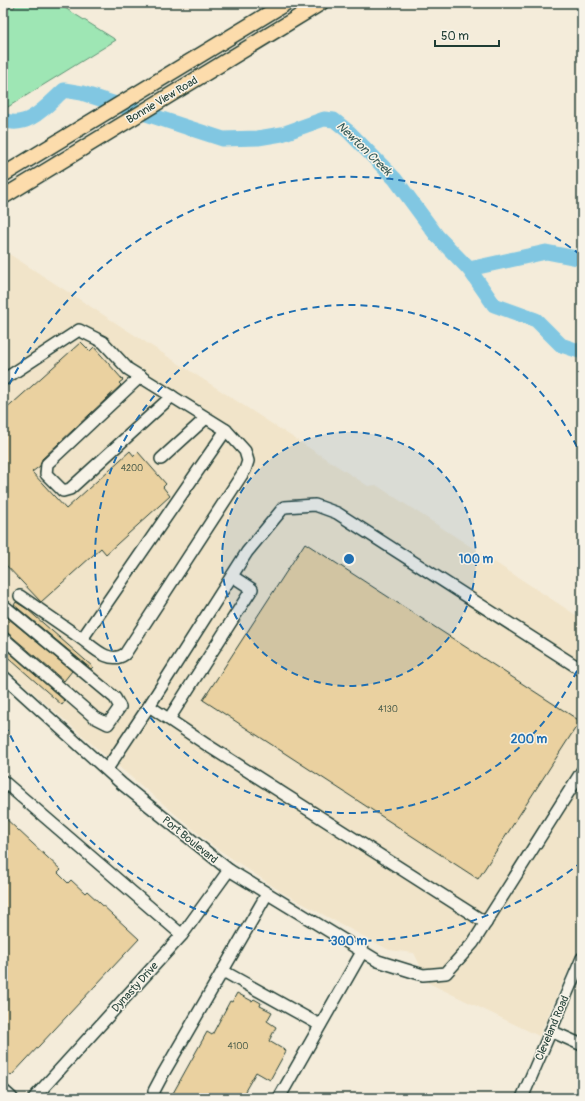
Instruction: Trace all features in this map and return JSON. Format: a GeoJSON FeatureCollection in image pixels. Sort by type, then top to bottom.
{"type":"FeatureCollection","features":[{"type":"Feature","properties":{"kind":"main road","name":"Bonnie View Road"},"geometry":{"type":"LineString","coordinates":[[3,175],[286,3]]}},
{"type":"Feature","properties":{"kind":"main road","name":"Bonnie View Road"},"geometry":{"type":"LineString","coordinates":[[3,197],[321,3]]}},
{"type":"Feature","properties":{"kind":"street"},"geometry":{"type":"LineString","coordinates":[[3,380],[78,330],[103,342],[128,369],[226,430],[245,451],[248,461],[245,470],[125,654],[120,658],[114,659],[108,657],[20,596]]}},
{"type":"Feature","properties":{"kind":"street"},"geometry":{"type":"LineString","coordinates":[[141,376],[47,464],[46,474],[63,491],[70,489],[172,396]]}},
{"type":"Feature","properties":{"kind":"street"},"geometry":{"type":"LineString","coordinates":[[161,460],[206,418]]}},
{"type":"Feature","properties":{"kind":"street"},"geometry":{"type":"LineString","coordinates":[[82,640],[226,430]]}},
{"type":"Feature","properties":{"kind":"street"},"geometry":{"type":"LineString","coordinates":[[107,769],[150,706],[247,552],[284,507],[315,505],[337,513],[582,670]]}},
{"type":"Feature","properties":{"kind":"street"},"geometry":{"type":"LineString","coordinates":[[169,719],[252,589],[232,576]]}},
{"type":"Feature","properties":{"kind":"street"},"geometry":{"type":"LineString","coordinates":[[3,605],[115,698],[120,707],[108,724],[94,717],[3,638]]}},
{"type":"Feature","properties":{"kind":"street","name":"Port Boulevard"},"geometry":{"type":"LineString","coordinates":[[4,677],[176,829],[229,870],[378,961],[423,975],[446,973],[473,943],[582,771]]}},
{"type":"Feature","properties":{"kind":"street"},"geometry":{"type":"LineString","coordinates":[[150,706],[486,923]]}},
{"type":"Feature","properties":{"kind":"street"},"geometry":{"type":"LineString","coordinates":[[3,781],[182,935]]}},
{"type":"Feature","properties":{"kind":"street","name":"Dynasty Drive"},"geometry":{"type":"LineString","coordinates":[[34,1098],[182,935],[229,870]]}},
{"type":"Feature","properties":{"kind":"street"},"geometry":{"type":"LineString","coordinates":[[154,1098],[154,1091],[163,1074],[267,894]]}},
{"type":"Feature","properties":{"kind":"street"},"geometry":{"type":"LineString","coordinates":[[279,1098],[362,952]]}},
{"type":"Feature","properties":{"kind":"street","name":"Cleveland Road"},"geometry":{"type":"LineString","coordinates":[[522,1098],[582,958]]}},
{"type":"Feature","properties":{"kind":"street"},"geometry":{"type":"LineString","coordinates":[[224,970],[320,1025]]}},
{"type":"Feature","properties":{"kind":"street"},"geometry":{"type":"LineString","coordinates":[[551,1031],[582,1045]]}},
{"type":"Feature","properties":{"kind":"street"},"geometry":{"type":"LineString","coordinates":[[3,1090],[12,1098]]}},
{"type":"Feature","properties":{"kind":"shaded area"},"geometry":{"type":"Polygon","coordinates":[[[3,250],[368,486],[376,485],[582,619],[582,940],[539,1036],[418,978],[420,965],[414,953],[389,950],[283,893],[212,845],[100,751],[3,666],[3,250]]]}},
{"type":"Feature","properties":{"kind":"green space"},"geometry":{"type":"Polygon","coordinates":[[[16,3],[57,3],[116,40],[3,110],[3,5],[14,8],[16,3]]]}},
{"type":"Feature","properties":{"kind":"building"},"geometry":{"type":"Polygon","coordinates":[[[81,342],[90,351],[94,347],[123,380],[119,383],[121,385],[42,459],[40,466],[32,472],[66,509],[130,451],[134,456],[138,452],[166,484],[163,487],[170,496],[106,554],[101,548],[41,602],[3,562],[3,412],[81,342]]]}},
{"type":"Feature","properties":{"kind":"building"},"geometry":{"type":"Polygon","coordinates":[[[305,543],[580,721],[478,879],[203,700],[305,543]]]}},
{"type":"Feature","properties":{"kind":"building"},"geometry":{"type":"Polygon","coordinates":[[[16,602],[27,609],[93,667],[91,669],[14,605],[16,602]]]}},
{"type":"Feature","properties":{"kind":"building"},"geometry":{"type":"Polygon","coordinates":[[[3,614],[72,671],[64,681],[8,633],[3,631],[3,614]]]}},
{"type":"Feature","properties":{"kind":"building"},"geometry":{"type":"Polygon","coordinates":[[[3,647],[65,701],[62,705],[3,653],[3,647]]]}},
{"type":"Feature","properties":{"kind":"building"},"geometry":{"type":"Polygon","coordinates":[[[3,816],[61,870],[58,873],[68,883],[71,880],[85,893],[87,891],[139,939],[11,1076],[3,1069],[3,816]]]}},
{"type":"Feature","properties":{"kind":"building"},"geometry":{"type":"Polygon","coordinates":[[[237,993],[252,1001],[254,999],[261,1003],[260,1006],[272,1012],[267,1021],[276,1027],[269,1041],[286,1051],[270,1080],[256,1072],[241,1098],[178,1098],[172,1095],[207,1032],[212,1035],[230,1001],[232,1002],[237,993]]]}},
{"type":"Feature","properties":{"kind":"waterway","name":"Newton Creek"},"geometry":{"type":"LineString","coordinates":[[3,120],[21,122],[29,119],[44,109],[64,90],[82,93],[223,139],[258,138],[282,134],[324,119],[334,120],[349,132],[395,179],[437,236],[469,269],[546,252],[582,259]]}},
{"type":"Feature","properties":{"kind":"waterway"},"geometry":{"type":"LineString","coordinates":[[469,269],[494,305],[536,320],[561,345],[582,352]]}}]}
